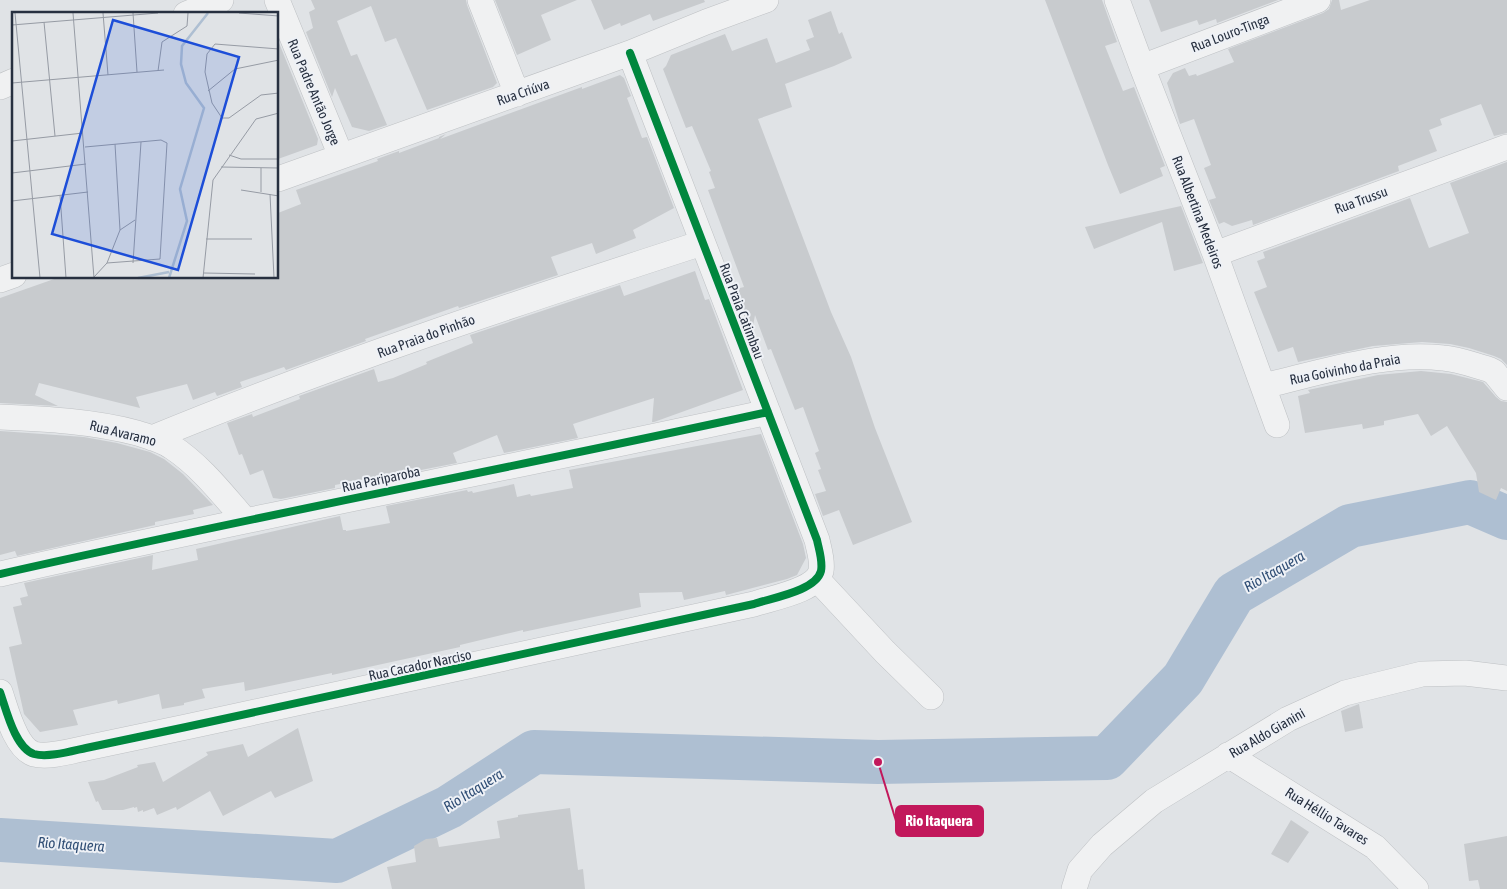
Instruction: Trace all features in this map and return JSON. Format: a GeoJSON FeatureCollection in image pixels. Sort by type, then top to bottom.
{"type":"FeatureCollection","features":[{"type":"Feature","properties":{"kind":"street"},"geometry":{"type":"LineString","coordinates":[[191,12],[221,0]]}},
{"type":"Feature","properties":{"kind":"street","name":"Rua Padre Antão Jorge"},"geometry":{"type":"LineString","coordinates":[[277,0],[341,156]]}},
{"type":"Feature","properties":{"kind":"street"},"geometry":{"type":"LineString","coordinates":[[480,0],[517,94]]}},
{"type":"Feature","properties":{"kind":"street","name":"Rua Criúva"},"geometry":{"type":"LineString","coordinates":[[279,179],[630,54],[711,9],[766,0]]}},
{"type":"Feature","properties":{"kind":"street","name":"Rua Albertina Medeiros"},"geometry":{"type":"LineString","coordinates":[[1117,0],[1215,254],[1277,425]]}},
{"type":"Feature","properties":{"kind":"street","name":"Rua Louro-Tinga"},"geometry":{"type":"LineString","coordinates":[[1142,67],[1318,0]]}},
{"type":"Feature","properties":{"kind":"street","name":"Rua Praia Catimbau"},"geometry":{"type":"LineString","coordinates":[[630,54],[817,540],[822,562],[821,571],[817,579]]}},
{"type":"Feature","properties":{"kind":"street"},"geometry":{"type":"LineString","coordinates":[[0,87],[12,82]]}},
{"type":"Feature","properties":{"kind":"street","name":"Rua Trussu"},"geometry":{"type":"LineString","coordinates":[[1215,254],[1507,147]]}},
{"type":"Feature","properties":{"kind":"street","name":"Rua Praia do Pinhão"},"geometry":{"type":"LineString","coordinates":[[152,438],[222,410],[497,310],[702,243]]}},
{"type":"Feature","properties":{"kind":"street"},"geometry":{"type":"LineString","coordinates":[[0,280],[12,276]]}},
{"type":"Feature","properties":{"kind":"street","name":"Rua Goivinho da Praia"},"geometry":{"type":"LineString","coordinates":[[1263,386],[1354,365],[1387,359],[1418,357],[1444,358],[1488,369],[1494,372],[1507,388]]}},
{"type":"Feature","properties":{"kind":"street","name":"Rua Pariparoba"},"geometry":{"type":"LineString","coordinates":[[0,574],[246,520],[768,412]]}},
{"type":"Feature","properties":{"kind":"street","name":"Rua Avaramo"},"geometry":{"type":"LineString","coordinates":[[0,417],[75,421],[130,431],[152,438],[172,447],[192,462],[246,520]]}},
{"type":"Feature","properties":{"kind":"street"},"geometry":{"type":"LineString","coordinates":[[817,579],[931,698]]}},
{"type":"Feature","properties":{"kind":"street","name":"Rua Cacador Narciso"},"geometry":{"type":"LineString","coordinates":[[0,692],[12,724],[24,748],[36,754],[50,754],[411,680],[754,604],[801,589],[817,579]]}},
{"type":"Feature","properties":{"kind":"street","name":"Rua Aldo Gianini"},"geometry":{"type":"LineString","coordinates":[[1074,889],[1080,870],[1102,845],[1154,802],[1288,719],[1345,693],[1422,674],[1465,673],[1507,678]]}},
{"type":"Feature","properties":{"kind":"street","name":"Rua Héllio Tavares"},"geometry":{"type":"LineString","coordinates":[[1228,755],[1375,847],[1416,889]]}},
{"type":"Feature","properties":{"kind":"building"},"geometry":{"type":"Polygon","coordinates":[[[311,0],[466,0],[497,83],[493,87],[427,110],[396,38],[385,42],[371,6],[337,21],[351,56],[357,54],[387,125],[369,131],[352,127],[335,88],[332,97],[306,32],[313,28],[309,12],[315,9],[311,0]]]}},
{"type":"Feature","properties":{"kind":"building"},"geometry":{"type":"Polygon","coordinates":[[[495,0],[577,0],[541,15],[551,40],[517,55],[495,0]]]}},
{"type":"Feature","properties":{"kind":"building"},"geometry":{"type":"Polygon","coordinates":[[[591,0],[704,0],[705,2],[653,21],[650,14],[621,26],[620,23],[604,30],[591,0]]]}},
{"type":"Feature","properties":{"kind":"building"},"geometry":{"type":"Polygon","coordinates":[[[1045,0],[1102,0],[1117,42],[1105,46],[1123,91],[1134,87],[1165,166],[1160,168],[1163,176],[1120,194],[1045,0]]]}},
{"type":"Feature","properties":{"kind":"building"},"geometry":{"type":"Polygon","coordinates":[[[1149,0],[1278,0],[1217,23],[1216,19],[1199,25],[1197,20],[1161,32],[1149,0]]]}},
{"type":"Feature","properties":{"kind":"building"},"geometry":{"type":"Polygon","coordinates":[[[1332,0],[1339,0],[1341,10],[1370,0],[1507,0],[1507,133],[1494,136],[1481,104],[1440,119],[1442,125],[1429,130],[1437,151],[1398,166],[1399,171],[1253,225],[1252,220],[1232,226],[1224,222],[1219,224],[1209,200],[1216,198],[1204,168],[1211,165],[1194,119],[1180,124],[1167,83],[1173,73],[1185,68],[1189,76],[1196,74],[1197,76],[1234,62],[1228,49],[1323,13],[1329,9],[1332,0]]]}},
{"type":"Feature","properties":{"kind":"building"},"geometry":{"type":"Polygon","coordinates":[[[831,11],[839,34],[842,32],[852,58],[785,84],[792,107],[758,119],[831,312],[851,357],[875,428],[912,522],[853,545],[839,510],[823,516],[815,494],[826,491],[818,470],[821,469],[815,453],[819,451],[803,407],[795,410],[771,349],[768,350],[755,315],[752,331],[736,289],[744,287],[708,190],[715,188],[709,172],[711,171],[692,126],[686,128],[663,69],[671,55],[725,34],[732,51],[767,38],[776,63],[810,50],[806,40],[814,37],[808,20],[831,11]]]}},
{"type":"Feature","properties":{"kind":"building"},"geometry":{"type":"Polygon","coordinates":[[[279,43],[318,139],[317,145],[279,159],[279,43]]]}},
{"type":"Feature","properties":{"kind":"building"},"geometry":{"type":"Polygon","coordinates":[[[620,75],[624,78],[631,96],[627,98],[642,138],[647,137],[674,208],[633,230],[636,238],[596,254],[592,243],[551,257],[558,275],[459,308],[458,306],[365,339],[366,341],[286,370],[284,367],[240,382],[242,387],[217,396],[215,392],[193,400],[187,384],[136,397],[140,408],[39,383],[35,395],[58,406],[0,403],[0,298],[54,279],[279,279],[279,213],[301,204],[296,190],[378,161],[377,159],[399,151],[399,153],[446,134],[440,139],[582,87],[582,89],[620,75]]]}},
{"type":"Feature","properties":{"kind":"building"},"geometry":{"type":"Polygon","coordinates":[[[1507,162],[1507,365],[1501,359],[1469,348],[1450,344],[1422,342],[1373,346],[1298,362],[1293,347],[1278,352],[1254,292],[1267,287],[1257,261],[1265,258],[1263,252],[1410,198],[1429,248],[1469,233],[1450,183],[1507,162]]]}},
{"type":"Feature","properties":{"kind":"building"},"geometry":{"type":"Polygon","coordinates":[[[1181,206],[1203,263],[1174,271],[1162,222],[1094,249],[1085,227],[1181,206]]]}},
{"type":"Feature","properties":{"kind":"building"},"geometry":{"type":"Polygon","coordinates":[[[695,271],[705,300],[709,299],[743,390],[654,422],[652,422],[654,398],[573,424],[578,438],[504,453],[497,435],[453,453],[457,463],[335,485],[335,488],[281,499],[273,498],[263,470],[250,475],[242,454],[239,455],[227,423],[252,414],[253,417],[300,399],[299,396],[374,369],[378,382],[393,378],[473,343],[470,335],[620,285],[624,296],[695,271]]]}},
{"type":"Feature","properties":{"kind":"building"},"geometry":{"type":"Polygon","coordinates":[[[1421,371],[1451,374],[1483,382],[1496,397],[1501,401],[1507,402],[1507,491],[1501,488],[1496,500],[1479,492],[1476,473],[1447,426],[1431,436],[1418,414],[1384,421],[1384,425],[1363,429],[1362,424],[1305,433],[1298,396],[1310,393],[1308,390],[1378,375],[1421,371]]]}},
{"type":"Feature","properties":{"kind":"building"},"geometry":{"type":"Polygon","coordinates":[[[0,431],[84,437],[150,452],[164,459],[183,474],[213,505],[193,510],[194,514],[155,522],[155,525],[17,556],[15,551],[0,555],[0,431]]]}},
{"type":"Feature","properties":{"kind":"building"},"geometry":{"type":"Polygon","coordinates":[[[761,434],[803,544],[806,558],[797,575],[787,579],[726,595],[725,591],[684,600],[682,592],[639,593],[641,607],[523,632],[523,630],[460,645],[460,647],[332,675],[332,673],[245,691],[244,682],[202,689],[205,698],[184,703],[184,705],[162,709],[159,694],[118,704],[117,700],[73,710],[78,725],[40,732],[24,714],[9,647],[22,644],[13,607],[22,605],[20,598],[28,596],[24,583],[153,555],[152,570],[198,560],[196,549],[340,516],[343,530],[346,531],[390,523],[386,506],[467,490],[473,493],[514,484],[517,497],[573,488],[569,470],[761,434]]]}},
{"type":"Feature","properties":{"kind":"building"},"geometry":{"type":"Polygon","coordinates":[[[1359,704],[1363,728],[1345,732],[1341,711],[1359,704]]]}},
{"type":"Feature","properties":{"kind":"building"},"geometry":{"type":"Polygon","coordinates":[[[298,728],[313,781],[275,798],[271,791],[223,816],[210,791],[177,810],[176,807],[157,815],[154,808],[143,812],[143,810],[138,812],[137,807],[123,810],[102,810],[98,801],[96,802],[88,782],[104,780],[138,767],[137,765],[155,762],[163,782],[208,755],[206,752],[243,744],[248,757],[298,728]]]}},
{"type":"Feature","properties":{"kind":"building"},"geometry":{"type":"Polygon","coordinates":[[[570,808],[578,870],[583,869],[585,889],[392,889],[387,867],[416,862],[414,846],[426,839],[437,838],[439,847],[500,838],[497,821],[518,817],[518,815],[570,808]]]}},
{"type":"Feature","properties":{"kind":"building"},"geometry":{"type":"Polygon","coordinates":[[[1291,820],[1309,832],[1288,863],[1271,854],[1291,820]]]}},
{"type":"Feature","properties":{"kind":"building"},"geometry":{"type":"Polygon","coordinates":[[[1507,836],[1507,889],[1480,889],[1478,880],[1469,881],[1464,844],[1507,836]]]}},
{"type":"Feature","properties":{"kind":"waterway","name":"Rio Itaquera"},"geometry":{"type":"LineString","coordinates":[[0,840],[337,861],[449,807],[534,752],[878,762],[1107,758],[1183,679],[1234,594],[1350,526],[1470,502],[1507,518]]}},
{"type":"Feature","properties":{"kind":"cycle path"},"geometry":{"type":"LineString","coordinates":[[0,692],[16,736],[27,750],[34,754],[53,755],[754,604],[802,589],[817,578],[821,571],[821,556],[817,540],[630,53]]}},
{"type":"Feature","properties":{"kind":"cycle path"},"geometry":{"type":"LineString","coordinates":[[0,574],[768,412]]}},
{"type":"Feature","properties":{"kind":"place","name":"Rio Itaquera"},"geometry":{"type":"Point","coordinates":[878,762]}}]}
